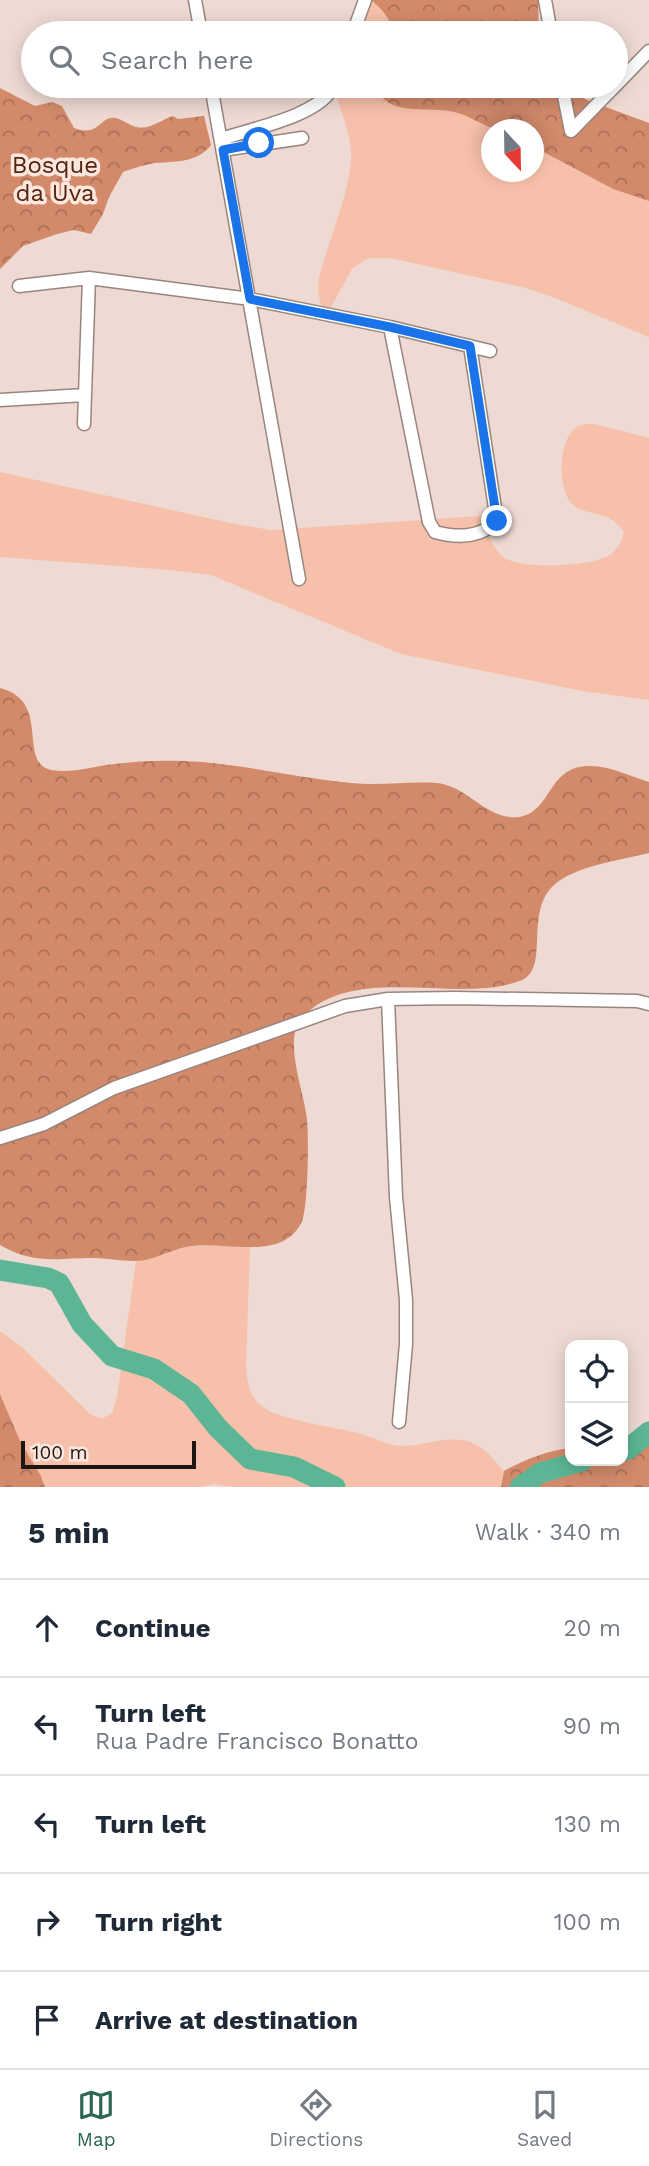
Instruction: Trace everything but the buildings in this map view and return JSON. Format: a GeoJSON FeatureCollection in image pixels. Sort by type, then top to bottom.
{"type":"FeatureCollection","features":[{"type":"Feature","properties":{"kind":"street"},"geometry":{"type":"LineString","coordinates":[[195,0],[199,21]]}},
{"type":"Feature","properties":{"kind":"street"},"geometry":{"type":"LineString","coordinates":[[357,21],[365,0]]}},
{"type":"Feature","properties":{"kind":"street"},"geometry":{"type":"LineString","coordinates":[[545,0],[549,21]]}},
{"type":"Feature","properties":{"kind":"street"},"geometry":{"type":"LineString","coordinates":[[628,73],[649,51]]}},
{"type":"Feature","properties":{"kind":"street"},"geometry":{"type":"LineString","coordinates":[[213,98],[299,579]]}},
{"type":"Feature","properties":{"kind":"street"},"geometry":{"type":"LineString","coordinates":[[222,145],[309,111],[326,98]]}},
{"type":"Feature","properties":{"kind":"street"},"geometry":{"type":"LineString","coordinates":[[564,98],[571,131],[603,98]]}},
{"type":"Feature","properties":{"kind":"street"},"geometry":{"type":"LineString","coordinates":[[222,145],[302,138]]}},
{"type":"Feature","properties":{"kind":"street"},"geometry":{"type":"LineString","coordinates":[[84,424],[89,278]]}},
{"type":"Feature","properties":{"kind":"street"},"geometry":{"type":"LineString","coordinates":[[19,286],[89,278],[250,299],[390,327],[490,351]]}},
{"type":"Feature","properties":{"kind":"street"},"geometry":{"type":"LineString","coordinates":[[390,327],[429,522],[435,531],[451,536],[487,531],[497,521],[470,346]]}},
{"type":"Feature","properties":{"kind":"street"},"geometry":{"type":"LineString","coordinates":[[390,327],[412,488]]}},
{"type":"Feature","properties":{"kind":"street"},"geometry":{"type":"LineString","coordinates":[[0,400],[85,395]]}},
{"type":"Feature","properties":{"kind":"street"},"geometry":{"type":"LineString","coordinates":[[0,1138],[44,1124],[114,1088],[345,1006],[388,999],[455,998],[637,1001],[649,1004]]}},
{"type":"Feature","properties":{"kind":"street"},"geometry":{"type":"LineString","coordinates":[[388,999],[396,1197],[406,1300],[406,1344],[399,1422]]}},
{"type":"Feature","properties":{"kind":"shaded area"},"geometry":{"type":"Polygon","coordinates":[[[367,0],[371,0],[389,21],[356,21],[367,0]]]}},
{"type":"Feature","properties":{"kind":"shaded area"},"geometry":{"type":"Polygon","coordinates":[[[338,98],[383,98],[399,107],[455,112],[481,122],[481,182],[544,182],[544,152],[613,189],[649,201],[649,337],[526,288],[390,258],[368,258],[352,269],[327,314],[320,300],[319,279],[345,193],[350,170],[350,140],[338,98]]]}},
{"type":"Feature","properties":{"kind":"shaded area"},"geometry":{"type":"Polygon","coordinates":[[[594,424],[649,438],[649,700],[582,691],[401,654],[211,575],[0,557],[0,472],[271,530],[482,516],[490,539],[505,558],[514,562],[540,565],[585,563],[610,555],[620,543],[624,531],[607,517],[575,507],[566,496],[563,486],[562,463],[566,441],[571,432],[580,425],[594,424]]]}},
{"type":"Feature","properties":{"kind":"shaded area"},"geometry":{"type":"Polygon","coordinates":[[[222,1244],[250,1248],[246,1364],[249,1387],[258,1403],[283,1416],[361,1434],[392,1445],[411,1446],[459,1440],[478,1445],[504,1471],[501,1487],[235,1487],[214,1484],[198,1487],[45,1487],[21,1443],[0,1394],[0,1331],[24,1349],[90,1414],[102,1419],[112,1413],[117,1397],[136,1261],[186,1247],[222,1244]]]}},
{"type":"Feature","properties":{"kind":"green space"},"geometry":{"type":"Polygon","coordinates":[[[371,0],[538,0],[539,21],[389,21],[371,0]]]}},
{"type":"Feature","properties":{"kind":"green space","name":"Bosque da Uva"},"geometry":{"type":"Polygon","coordinates":[[[0,88],[35,106],[52,102],[62,106],[74,128],[83,130],[94,129],[110,118],[141,128],[173,116],[178,119],[204,116],[211,145],[193,158],[151,164],[123,172],[91,234],[74,230],[23,246],[0,269],[0,88]]]}},
{"type":"Feature","properties":{"kind":"green space"},"geometry":{"type":"Polygon","coordinates":[[[383,98],[583,98],[649,123],[649,201],[613,189],[544,152],[544,119],[481,119],[481,123],[444,110],[399,107],[383,98]]]}},
{"type":"Feature","properties":{"kind":"green space"},"geometry":{"type":"Polygon","coordinates":[[[0,688],[16,695],[25,705],[30,718],[36,756],[41,765],[51,770],[66,771],[131,762],[175,761],[204,762],[352,783],[437,783],[458,790],[497,814],[519,817],[538,807],[557,781],[575,768],[596,766],[611,769],[649,782],[649,853],[586,868],[554,885],[545,896],[540,910],[535,964],[530,974],[522,980],[497,987],[469,989],[408,987],[349,992],[324,1001],[302,1018],[296,1028],[294,1053],[307,1120],[306,1202],[302,1221],[293,1234],[281,1242],[250,1247],[186,1247],[139,1261],[35,1258],[0,1245],[0,688]]]}},
{"type":"Feature","properties":{"kind":"green space"},"geometry":{"type":"Polygon","coordinates":[[[0,1394],[21,1443],[45,1487],[0,1487],[0,1394]]]}},
{"type":"Feature","properties":{"kind":"green space"},"geometry":{"type":"Polygon","coordinates":[[[649,1437],[649,1487],[501,1487],[504,1471],[536,1456],[565,1449],[565,1466],[628,1466],[628,1440],[649,1437]]]}},
{"type":"Feature","properties":{"kind":"waterway"},"geometry":{"type":"LineString","coordinates":[[0,1270],[48,1278],[59,1283],[82,1324],[112,1356],[154,1369],[191,1394],[218,1428],[250,1459],[294,1467],[335,1487]]}},
{"type":"Feature","properties":{"kind":"waterway"},"geometry":{"type":"LineString","coordinates":[[628,1449],[649,1432]]}},
{"type":"Feature","properties":{"kind":"waterway"},"geometry":{"type":"LineString","coordinates":[[520,1487],[540,1473],[565,1466]]}},
{"type":"Feature","properties":{"kind":"route"},"geometry":{"type":"LineString","coordinates":[[259,143],[223,150],[250,299],[470,346],[497,521]]}}]}
